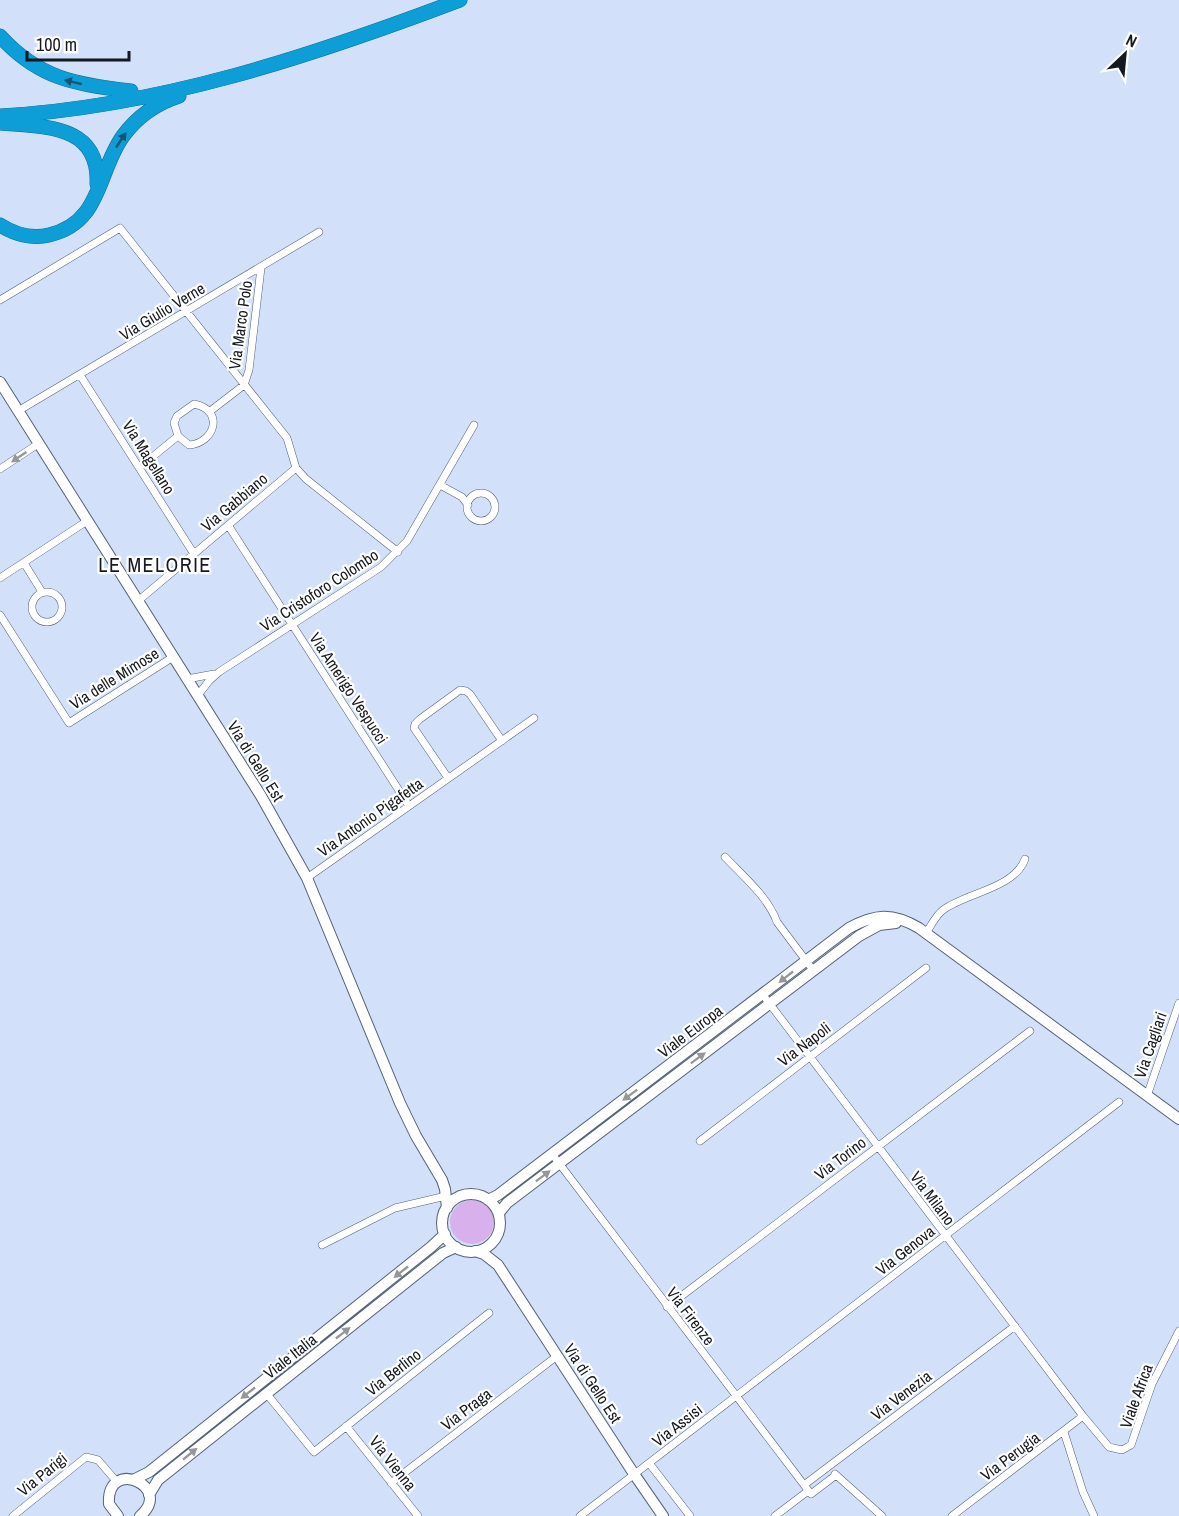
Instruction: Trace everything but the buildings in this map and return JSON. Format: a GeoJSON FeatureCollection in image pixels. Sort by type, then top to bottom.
{"type":"FeatureCollection","features":[{"type":"Feature","properties":{"kind":"highway"},"geometry":{"type":"LineString","coordinates":[[0,116],[206,74],[353,30],[435,0]]}},
{"type":"Feature","properties":{"kind":"highway"},"geometry":{"type":"LineString","coordinates":[[0,107],[52,107],[130,100],[214,81],[341,43],[460,0]]}},
{"type":"Feature","properties":{"kind":"highway"},"geometry":{"type":"LineString","coordinates":[[0,36],[21,57],[59,78],[92,87],[131,91]]}},
{"type":"Feature","properties":{"kind":"highway"},"geometry":{"type":"LineString","coordinates":[[0,225],[9,231],[30,236],[56,233],[68,228],[83,217],[94,202],[114,151],[136,121],[168,100],[214,81]]}},
{"type":"Feature","properties":{"kind":"highway"},"geometry":{"type":"LineString","coordinates":[[0,123],[56,129],[74,135],[87,146],[97,168],[97,193]]}},
{"type":"Feature","properties":{"kind":"street"},"geometry":{"type":"LineString","coordinates":[[0,300],[120,228],[287,438],[296,468],[316,489],[398,552]]}},
{"type":"Feature","properties":{"kind":"street","name":"Via Giulio Verne"},"geometry":{"type":"LineString","coordinates":[[18,411],[319,232]]}},
{"type":"Feature","properties":{"kind":"street","name":"Via Marco Polo"},"geometry":{"type":"LineString","coordinates":[[244,385],[249,370],[261,268]]}},
{"type":"Feature","properties":{"kind":"street","name":"Via Magellano"},"geometry":{"type":"LineString","coordinates":[[80,375],[194,554]]}},
{"type":"Feature","properties":{"kind":"street","name":"Via di Gello Est"},"geometry":{"type":"LineString","coordinates":[[0,382],[198,695],[275,820],[307,878],[404,1111],[442,1180],[447,1208]]}},
{"type":"Feature","properties":{"kind":"street"},"geometry":{"type":"LineString","coordinates":[[208,412],[244,385]]}},
{"type":"Feature","properties":{"kind":"street"},"geometry":{"type":"LineString","coordinates":[[194,404],[202,406],[208,412],[214,424],[212,432],[193,445],[185,443],[178,436],[174,423],[177,416],[194,404]]}},
{"type":"Feature","properties":{"kind":"street","name":"Via Cristoforo Colombo"},"geometry":{"type":"LineString","coordinates":[[198,695],[219,672],[381,567],[398,552],[407,542],[474,425]]}},
{"type":"Feature","properties":{"kind":"street"},"geometry":{"type":"LineString","coordinates":[[140,467],[178,436]]}},
{"type":"Feature","properties":{"kind":"street"},"geometry":{"type":"LineString","coordinates":[[0,470],[38,444]]}},
{"type":"Feature","properties":{"kind":"street","name":"Via Gabbiano"},"geometry":{"type":"LineString","coordinates":[[138,601],[296,468]]}},
{"type":"Feature","properties":{"kind":"street"},"geometry":{"type":"LineString","coordinates":[[440,485],[462,497],[468,505],[469,513],[478,520],[487,519],[494,513],[495,503],[489,496],[480,493],[462,497]]}},
{"type":"Feature","properties":{"kind":"street"},"geometry":{"type":"LineString","coordinates":[[468,505],[472,496]]}},
{"type":"Feature","properties":{"kind":"street"},"geometry":{"type":"LineString","coordinates":[[0,578],[87,521]]}},
{"type":"Feature","properties":{"kind":"street","name":"Via Amerigo Vespucci"},"geometry":{"type":"LineString","coordinates":[[228,525],[409,806]]}},
{"type":"Feature","properties":{"kind":"street"},"geometry":{"type":"LineString","coordinates":[[24,563],[42,592]]}},
{"type":"Feature","properties":{"kind":"street"},"geometry":{"type":"LineString","coordinates":[[42,592],[54,593],[61,599],[62,609],[55,620],[39,620],[33,611],[33,601],[42,592]]}},
{"type":"Feature","properties":{"kind":"street","name":"Via delle Mimose"},"geometry":{"type":"LineString","coordinates":[[0,615],[69,723],[173,657]]}},
{"type":"Feature","properties":{"kind":"street","name":"Via Cristoforo Colombo"},"geometry":{"type":"LineString","coordinates":[[188,679],[219,672]]}},
{"type":"Feature","properties":{"kind":"street","name":"Via Antonio Pigafetta"},"geometry":{"type":"LineString","coordinates":[[448,778],[414,728],[420,719],[460,690],[470,694],[502,741]]}},
{"type":"Feature","properties":{"kind":"street","name":"Via Antonio Pigafetta"},"geometry":{"type":"LineString","coordinates":[[307,878],[534,718]]}},
{"type":"Feature","properties":{"kind":"street"},"geometry":{"type":"LineString","coordinates":[[725,857],[755,889],[813,970]]}},
{"type":"Feature","properties":{"kind":"street"},"geometry":{"type":"LineString","coordinates":[[923,930],[942,911],[1007,879],[1023,866],[1025,859]]}},
{"type":"Feature","properties":{"kind":"street","name":"Viale Europa"},"geometry":{"type":"LineString","coordinates":[[488,1200],[498,1195],[849,928],[874,917],[902,918],[923,930],[1179,1119]]}},
{"type":"Feature","properties":{"kind":"street","name":"Viale Europa"},"geometry":{"type":"LineString","coordinates":[[499,1213],[507,1203],[813,970],[875,926],[890,923],[923,930]]}},
{"type":"Feature","properties":{"kind":"street","name":"Via Napoli"},"geometry":{"type":"LineString","coordinates":[[700,1142],[926,968]]}},
{"type":"Feature","properties":{"kind":"street","name":"Via Milano"},"geometry":{"type":"LineString","coordinates":[[763,994],[1083,1416]]}},
{"type":"Feature","properties":{"kind":"street","name":"Via Cagliari"},"geometry":{"type":"LineString","coordinates":[[1147,1096],[1179,1003]]}},
{"type":"Feature","properties":{"kind":"street"},"geometry":{"type":"LineString","coordinates":[[1170,1029],[1179,1034]]}},
{"type":"Feature","properties":{"kind":"street","name":"Via Torino"},"geometry":{"type":"LineString","coordinates":[[667,1307],[1030,1031]]}},
{"type":"Feature","properties":{"kind":"street","name":"Via Genova"},"geometry":{"type":"LineString","coordinates":[[736,1397],[1119,1102]]}},
{"type":"Feature","properties":{"kind":"street","name":"Via Firenze"},"geometry":{"type":"LineString","coordinates":[[552,1154],[808,1490]]}},
{"type":"Feature","properties":{"kind":"street","name":"Via di Gello Est"},"geometry":{"type":"LineString","coordinates":[[442,1180],[461,1192]]}},
{"type":"Feature","properties":{"kind":"street"},"geometry":{"type":"LineString","coordinates":[[322,1245],[332,1242],[384,1212],[461,1192],[488,1200],[499,1213],[500,1227],[489,1246],[475,1251],[463,1250],[456,1247],[445,1234],[443,1219],[447,1208],[461,1192]]}},
{"type":"Feature","properties":{"kind":"street","name":"Viale Italia"},"geometry":{"type":"LineString","coordinates":[[135,1479],[149,1472],[445,1234]]}},
{"type":"Feature","properties":{"kind":"street","name":"Via di Gello Est"},"geometry":{"type":"LineString","coordinates":[[496,1237],[494,1248],[498,1265]]}},
{"type":"Feature","properties":{"kind":"street","name":"Viale Italia"},"geometry":{"type":"LineString","coordinates":[[149,1495],[158,1480],[443,1253],[456,1247]]}},
{"type":"Feature","properties":{"kind":"street","name":"Via di Gello Est"},"geometry":{"type":"LineString","coordinates":[[475,1251],[484,1254],[498,1265],[663,1516]]}},
{"type":"Feature","properties":{"kind":"street","name":"Via Berlino"},"geometry":{"type":"LineString","coordinates":[[266,1393],[314,1452],[489,1313]]}},
{"type":"Feature","properties":{"kind":"street","name":"Via Venezia"},"geometry":{"type":"LineString","coordinates":[[775,1516],[808,1490],[829,1468],[1015,1326]]}},
{"type":"Feature","properties":{"kind":"street","name":"Viale Africa"},"geometry":{"type":"LineString","coordinates":[[1083,1416],[1109,1447],[1120,1450],[1128,1448],[1134,1441],[1152,1384],[1179,1331]]}},
{"type":"Feature","properties":{"kind":"street","name":"Via Praga"},"geometry":{"type":"LineString","coordinates":[[391,1483],[557,1356]]}},
{"type":"Feature","properties":{"kind":"street","name":"Via Assisi"},"geometry":{"type":"LineString","coordinates":[[634,1474],[736,1397]]}},
{"type":"Feature","properties":{"kind":"street","name":"Via Perugia"},"geometry":{"type":"LineString","coordinates":[[952,1516],[1083,1416]]}},
{"type":"Feature","properties":{"kind":"street","name":"Via Vienna"},"geometry":{"type":"LineString","coordinates":[[346,1426],[418,1516]]}},
{"type":"Feature","properties":{"kind":"street"},"geometry":{"type":"LineString","coordinates":[[1065,1432],[1083,1492],[1094,1516]]}},
{"type":"Feature","properties":{"kind":"street","name":"Via Parigi"},"geometry":{"type":"LineString","coordinates":[[13,1516],[82,1459],[90,1457],[98,1460],[117,1482]]}},
{"type":"Feature","properties":{"kind":"street"},"geometry":{"type":"LineString","coordinates":[[649,1463],[690,1516]]}},
{"type":"Feature","properties":{"kind":"street"},"geometry":{"type":"LineString","coordinates":[[829,1468],[882,1516]]}},
{"type":"Feature","properties":{"kind":"street"},"geometry":{"type":"LineString","coordinates":[[580,1516],[634,1474]]}},
{"type":"Feature","properties":{"kind":"street","name":"Via Venezia"},"geometry":{"type":"LineString","coordinates":[[808,1490],[836,1475]]}},
{"type":"Feature","properties":{"kind":"street"},"geometry":{"type":"LineString","coordinates":[[102,1515],[109,1504],[110,1491],[117,1482],[135,1479],[143,1484],[149,1495],[149,1503],[141,1516]]}},
{"type":"Feature","properties":{"kind":"street"},"geometry":{"type":"LineString","coordinates":[[109,1504],[118,1516]]}},
{"type":"Feature","properties":{"kind":"shaded area"},"geometry":{"type":"Polygon","coordinates":[[[472,1200],[481,1201],[488,1206],[493,1213],[493,1231],[488,1238],[481,1243],[472,1244],[463,1243],[456,1238],[451,1231],[450,1222],[451,1213],[456,1206],[463,1201],[472,1200]]]}},
{"type":"Feature","properties":{"kind":"district","name":"LE MELORIE"},"geometry":{"type":"Point","coordinates":[155,564]}}]}
